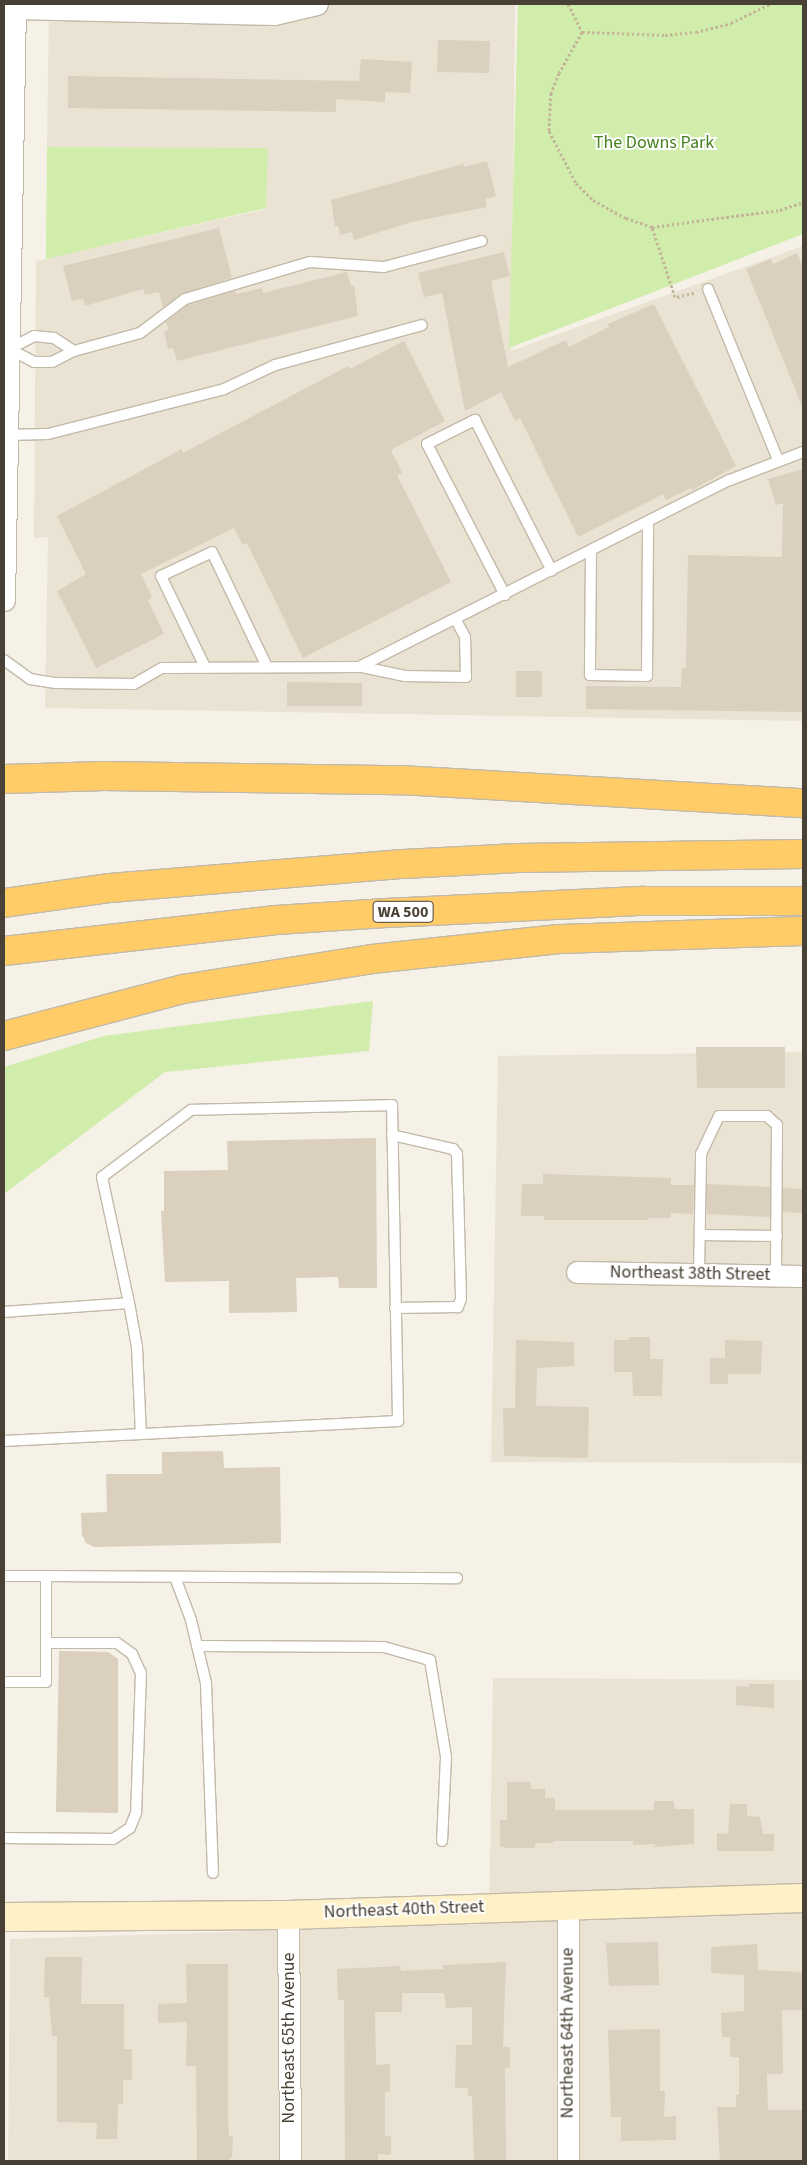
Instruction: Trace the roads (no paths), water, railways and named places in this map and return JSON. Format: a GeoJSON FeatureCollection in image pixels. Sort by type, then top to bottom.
{"type":"FeatureCollection","features":[{"type":"Feature","properties":{"kind":"highway"},"geometry":{"type":"LineString","coordinates":[[4,779],[104,776],[400,780],[803,803]]}},
{"type":"Feature","properties":{"kind":"highway"},"geometry":{"type":"LineString","coordinates":[[4,903],[110,888],[413,864],[566,857],[803,854]]}},
{"type":"Feature","properties":{"kind":"highway","name":"WA 500"},"geometry":{"type":"LineString","coordinates":[[4,951],[266,921],[376,914],[644,901],[803,901]]}},
{"type":"Feature","properties":{"kind":"highway"},"geometry":{"type":"LineString","coordinates":[[4,1036],[183,989],[372,959],[560,939],[803,931]]}},
{"type":"Feature","properties":{"kind":"street"},"geometry":{"type":"LineString","coordinates":[[4,600],[9,348],[8,101],[15,6],[274,14],[317,4]]}},
{"type":"Feature","properties":{"kind":"street","name":"Northeast 38th Street"},"geometry":{"type":"LineString","coordinates":[[577,1272],[803,1276]]}},
{"type":"Feature","properties":{"kind":"street","name":"Northeast 40th Street"},"geometry":{"type":"LineString","coordinates":[[4,1917],[288,1915],[568,1904],[803,1898]]}},
{"type":"Feature","properties":{"kind":"street","name":"Northeast 64th Avenue"},"geometry":{"type":"LineString","coordinates":[[568,1904],[568,2161]]}},
{"type":"Feature","properties":{"kind":"street","name":"Northeast 65th Avenue"},"geometry":{"type":"LineString","coordinates":[[288,1915],[290,2161]]}},
{"type":"Feature","properties":{"kind":"lane"},"geometry":{"type":"LineString","coordinates":[[9,348],[34,362],[52,362],[74,351],[140,333],[185,298],[310,262],[384,267],[482,241]]}},
{"type":"Feature","properties":{"kind":"lane"},"geometry":{"type":"LineString","coordinates":[[708,289],[778,460]]}},
{"type":"Feature","properties":{"kind":"lane"},"geometry":{"type":"LineString","coordinates":[[7,435],[48,434],[224,390],[275,365],[422,325]]}},
{"type":"Feature","properties":{"kind":"lane"},"geometry":{"type":"LineString","coordinates":[[9,348],[34,336],[54,338],[74,351]]}},
{"type":"Feature","properties":{"kind":"lane"},"geometry":{"type":"LineString","coordinates":[[505,595],[427,444],[475,420],[552,571]]}},
{"type":"Feature","properties":{"kind":"lane"},"geometry":{"type":"LineString","coordinates":[[359,667],[456,620],[730,480],[803,452]]}},
{"type":"Feature","properties":{"kind":"lane"},"geometry":{"type":"LineString","coordinates":[[591,551],[590,676],[647,676],[648,522]]}},
{"type":"Feature","properties":{"kind":"lane"},"geometry":{"type":"LineString","coordinates":[[205,667],[161,576],[212,552],[268,667]]}},
{"type":"Feature","properties":{"kind":"lane"},"geometry":{"type":"LineString","coordinates":[[4,660],[30,679],[56,683],[134,684],[162,668],[205,667],[359,667],[406,676],[466,677],[465,637],[456,620]]}},
{"type":"Feature","properties":{"kind":"lane"},"geometry":{"type":"LineString","coordinates":[[4,1441],[398,1421],[392,1105],[191,1110],[102,1177],[137,1347],[141,1434]]}},
{"type":"Feature","properties":{"kind":"lane"},"geometry":{"type":"LineString","coordinates":[[699,1274],[701,1154],[719,1116],[767,1116],[777,1125],[776,1275]]}},
{"type":"Feature","properties":{"kind":"lane"},"geometry":{"type":"LineString","coordinates":[[392,1135],[452,1149],[457,1154],[461,1305],[395,1308]]}},
{"type":"Feature","properties":{"kind":"lane"},"geometry":{"type":"LineString","coordinates":[[700,1235],[777,1236]]}},
{"type":"Feature","properties":{"kind":"lane"},"geometry":{"type":"LineString","coordinates":[[4,1312],[129,1303]]}},
{"type":"Feature","properties":{"kind":"lane"},"geometry":{"type":"LineString","coordinates":[[4,1576],[457,1578]]}},
{"type":"Feature","properties":{"kind":"lane"},"geometry":{"type":"LineString","coordinates":[[4,1682],[46,1682],[46,1576]]}},
{"type":"Feature","properties":{"kind":"lane"},"geometry":{"type":"LineString","coordinates":[[175,1576],[197,1646],[206,1683],[213,1873]]}},
{"type":"Feature","properties":{"kind":"lane"},"geometry":{"type":"LineString","coordinates":[[4,1838],[113,1839],[130,1828],[136,1813],[141,1673],[132,1654],[117,1643],[46,1643]]}},
{"type":"Feature","properties":{"kind":"lane"},"geometry":{"type":"LineString","coordinates":[[197,1646],[384,1647],[430,1660],[446,1757],[442,1842]]}},
{"type":"Feature","properties":{"kind":"park label","name":"The Downs Park"},"geometry":{"type":"Point","coordinates":[654,143]}}]}
